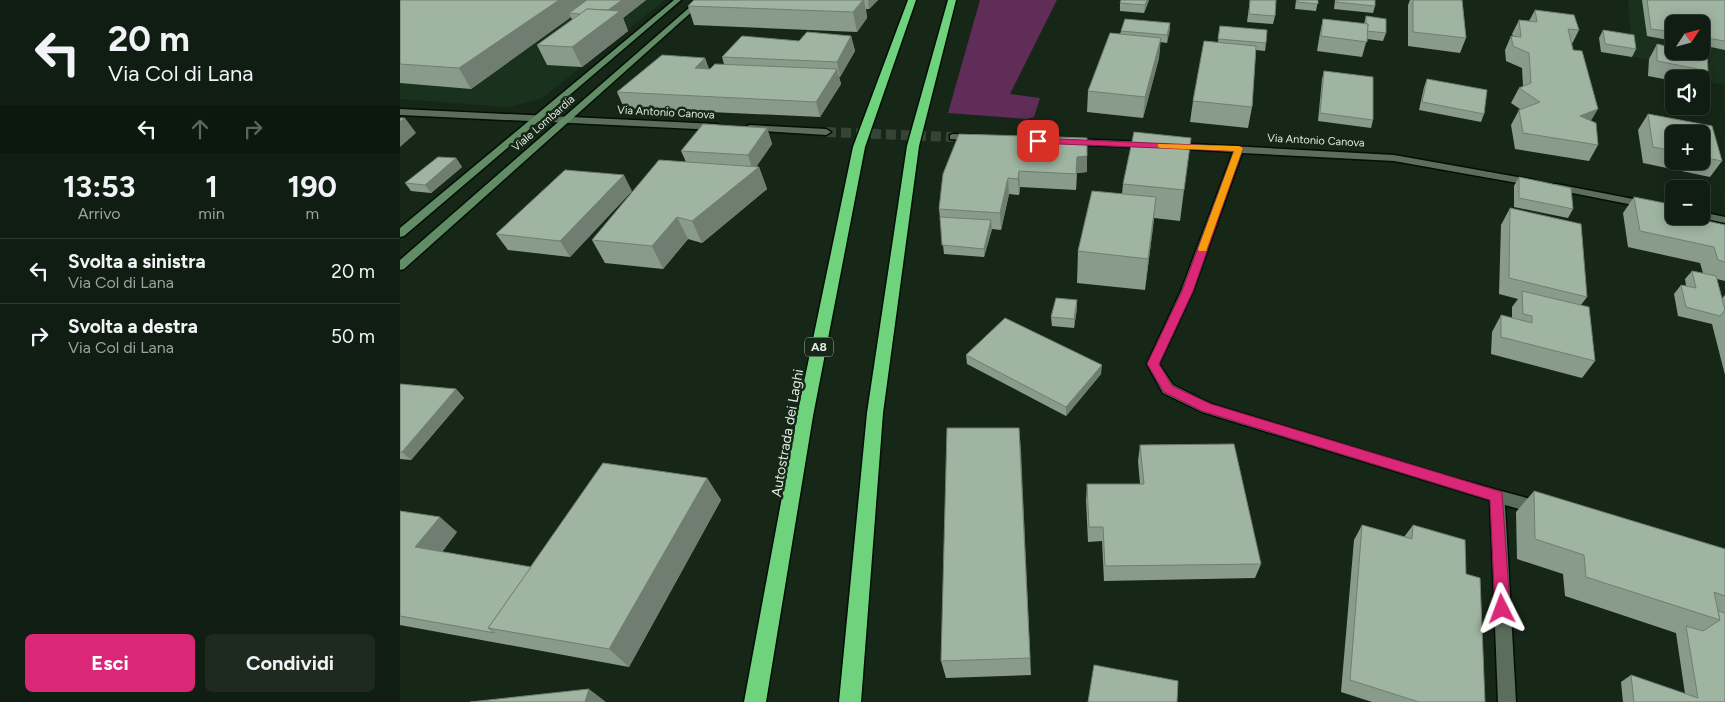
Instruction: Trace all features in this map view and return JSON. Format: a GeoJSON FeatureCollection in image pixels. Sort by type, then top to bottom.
{"type":"FeatureCollection","features":[{"type":"Feature","properties":{"kind":"highway","name":"Autostrada dei Laghi"},"geometry":{"type":"LineString","coordinates":[[755,702],[805,416],[860,147],[912,0]]}},
{"type":"Feature","properties":{"kind":"highway"},"geometry":{"type":"LineString","coordinates":[[850,702],[875,413],[912,156],[952,0]]}},
{"type":"Feature","properties":{"kind":"main road","name":"Viale Lombardia"},"geometry":{"type":"LineString","coordinates":[[400,234],[678,0]]}},
{"type":"Feature","properties":{"kind":"main road","name":"Viale Lombardia"},"geometry":{"type":"LineString","coordinates":[[400,266],[703,3]]}},
{"type":"Feature","properties":{"kind":"street","name":"Via Antonio Canova"},"geometry":{"type":"LineString","coordinates":[[400,112],[826,132]]}},
{"type":"Feature","properties":{"kind":"street"},"geometry":{"type":"LineString","coordinates":[[953,137],[981,138]]}},
{"type":"Feature","properties":{"kind":"street","name":"Via Antonio Canova"},"geometry":{"type":"LineString","coordinates":[[1057,141],[1239,148],[1394,158],[1665,208]]}},
{"type":"Feature","properties":{"kind":"street"},"geometry":{"type":"LineString","coordinates":[[1239,148],[1187,291],[1153,364],[1168,389],[1207,408],[1554,512]]}},
{"type":"Feature","properties":{"kind":"street"},"geometry":{"type":"LineString","coordinates":[[1710,217],[1725,220]]}},
{"type":"Feature","properties":{"kind":"street"},"geometry":{"type":"LineString","coordinates":[[1497,496],[1507,702]]}},
{"type":"Feature","properties":{"kind":"shaded area"},"geometry":{"type":"Polygon","coordinates":[[[400,0],[665,0],[541,99],[507,107],[400,99],[400,0]]]}},
{"type":"Feature","properties":{"kind":"shaded area"},"geometry":{"type":"Polygon","coordinates":[[[980,0],[1057,0],[1010,94],[1040,98],[1034,117],[1027,119],[948,113],[980,0]]]}},
{"type":"Feature","properties":{"kind":"shaded area"},"geometry":{"type":"Polygon","coordinates":[[[1628,0],[1725,0],[1725,85],[1710,82],[1710,70],[1632,57],[1628,0]]]}},
{"type":"Feature","properties":{"kind":"building"},"geometry":{"type":"Polygon","coordinates":[[[400,0],[559,0],[459,68],[400,64],[400,0]]]}},
{"type":"Feature","properties":{"kind":"building"},"geometry":{"type":"Polygon","coordinates":[[[587,0],[622,0],[608,10],[587,9],[581,14],[569,13],[587,0]]]}},
{"type":"Feature","properties":{"kind":"building"},"geometry":{"type":"Polygon","coordinates":[[[694,0],[863,0],[853,12],[688,6],[694,0]]]}},
{"type":"Feature","properties":{"kind":"building"},"geometry":{"type":"Polygon","coordinates":[[[1121,0],[1147,0],[1145,5],[1120,3],[1121,0]]]}},
{"type":"Feature","properties":{"kind":"building"},"geometry":{"type":"Polygon","coordinates":[[[1250,0],[1276,0],[1275,16],[1249,14],[1250,0]]]}},
{"type":"Feature","properties":{"kind":"building"},"geometry":{"type":"Polygon","coordinates":[[[1297,0],[1318,0],[1318,4],[1297,2],[1297,0]]]}},
{"type":"Feature","properties":{"kind":"building"},"geometry":{"type":"Polygon","coordinates":[[[1336,0],[1375,0],[1375,6],[1336,2],[1336,0]]]}},
{"type":"Feature","properties":{"kind":"building"},"geometry":{"type":"Polygon","coordinates":[[[1413,0],[1462,0],[1466,38],[1413,32],[1413,0]]]}},
{"type":"Feature","properties":{"kind":"building"},"geometry":{"type":"Polygon","coordinates":[[[1647,0],[1725,0],[1725,41],[1710,38],[1710,15],[1665,15],[1665,31],[1651,29],[1647,0]]]}},
{"type":"Feature","properties":{"kind":"building"},"geometry":{"type":"Polygon","coordinates":[[[587,9],[620,11],[572,47],[537,45],[587,9]]]}},
{"type":"Feature","properties":{"kind":"building"},"geometry":{"type":"Polygon","coordinates":[[[1535,10],[1574,15],[1579,30],[1568,29],[1573,50],[1582,51],[1598,109],[1580,116],[1596,123],[1598,145],[1523,133],[1519,110],[1540,102],[1519,88],[1531,83],[1529,53],[1513,46],[1511,36],[1521,37],[1519,20],[1537,22],[1535,10]]]}},
{"type":"Feature","properties":{"kind":"building"},"geometry":{"type":"Polygon","coordinates":[[[1366,16],[1386,19],[1386,33],[1367,31],[1366,16]]]}},
{"type":"Feature","properties":{"kind":"building"},"geometry":{"type":"Polygon","coordinates":[[[1125,19],[1170,23],[1167,35],[1121,31],[1125,19]]]}},
{"type":"Feature","properties":{"kind":"building"},"geometry":{"type":"Polygon","coordinates":[[[1323,19],[1368,24],[1367,42],[1321,36],[1323,19]]]}},
{"type":"Feature","properties":{"kind":"building"},"geometry":{"type":"Polygon","coordinates":[[[1220,26],[1267,30],[1266,43],[1218,39],[1220,26]]]}},
{"type":"Feature","properties":{"kind":"building"},"geometry":{"type":"Polygon","coordinates":[[[1603,30],[1634,35],[1636,49],[1605,44],[1603,30]]]}},
{"type":"Feature","properties":{"kind":"building"},"geometry":{"type":"Polygon","coordinates":[[[807,32],[851,36],[837,62],[722,57],[742,36],[799,41],[807,32]]]}},
{"type":"Feature","properties":{"kind":"building"},"geometry":{"type":"Polygon","coordinates":[[[1110,33],[1161,38],[1145,97],[1088,91],[1110,33]]]}},
{"type":"Feature","properties":{"kind":"building"},"geometry":{"type":"Polygon","coordinates":[[[1204,41],[1256,46],[1252,107],[1193,101],[1204,41]]]}},
{"type":"Feature","properties":{"kind":"building"},"geometry":{"type":"Polygon","coordinates":[[[1657,44],[1665,46],[1665,60],[1707,60],[1708,70],[1703,70],[1657,61],[1657,44]]]}},
{"type":"Feature","properties":{"kind":"building"},"geometry":{"type":"Polygon","coordinates":[[[662,55],[705,58],[695,68],[710,69],[715,64],[837,69],[816,102],[617,92],[662,55]]]}},
{"type":"Feature","properties":{"kind":"building"},"geometry":{"type":"Polygon","coordinates":[[[1324,71],[1373,77],[1373,120],[1320,113],[1324,71]]]}},
{"type":"Feature","properties":{"kind":"building"},"geometry":{"type":"Polygon","coordinates":[[[1427,79],[1487,90],[1484,114],[1422,102],[1427,79]]]}},
{"type":"Feature","properties":{"kind":"building"},"geometry":{"type":"Polygon","coordinates":[[[1648,114],[1707,125],[1665,125],[1665,149],[1653,147],[1648,114]]]}},
{"type":"Feature","properties":{"kind":"building"},"geometry":{"type":"Polygon","coordinates":[[[703,124],[767,128],[748,155],[681,151],[703,124]]]}},
{"type":"Feature","properties":{"kind":"building"},"geometry":{"type":"Polygon","coordinates":[[[1710,126],[1712,126],[1722,161],[1710,159],[1710,126]]]}},
{"type":"Feature","properties":{"kind":"building"},"geometry":{"type":"Polygon","coordinates":[[[1134,132],[1191,138],[1184,190],[1123,184],[1134,132]]]}},
{"type":"Feature","properties":{"kind":"building"},"geometry":{"type":"Polygon","coordinates":[[[959,134],[1087,138],[1087,156],[1077,157],[1076,174],[1019,171],[1018,179],[1008,178],[1000,213],[939,209],[943,174],[959,134]]]}},
{"type":"Feature","properties":{"kind":"building"},"geometry":{"type":"Polygon","coordinates":[[[438,157],[456,158],[425,185],[405,183],[438,157]]]}},
{"type":"Feature","properties":{"kind":"building"},"geometry":{"type":"Polygon","coordinates":[[[659,160],[759,167],[692,221],[677,217],[652,246],[592,240],[659,160]]]}},
{"type":"Feature","properties":{"kind":"building"},"geometry":{"type":"Polygon","coordinates":[[[565,170],[624,175],[560,241],[496,234],[565,170]]]}},
{"type":"Feature","properties":{"kind":"building"},"geometry":{"type":"Polygon","coordinates":[[[1519,177],[1571,188],[1573,209],[1519,198],[1519,177]]]}},
{"type":"Feature","properties":{"kind":"building"},"geometry":{"type":"Polygon","coordinates":[[[1092,191],[1156,197],[1148,259],[1078,251],[1092,191]]]}},
{"type":"Feature","properties":{"kind":"building"},"geometry":{"type":"Polygon","coordinates":[[[1634,197],[1665,203],[1665,225],[1710,225],[1710,222],[1725,225],[1725,262],[1718,260],[1714,247],[1640,231],[1634,197]]]}},
{"type":"Feature","properties":{"kind":"building"},"geometry":{"type":"Polygon","coordinates":[[[1510,208],[1581,224],[1587,297],[1509,278],[1510,208]]]}},
{"type":"Feature","properties":{"kind":"building"},"geometry":{"type":"Polygon","coordinates":[[[940,217],[991,220],[984,249],[942,245],[940,217]]]}},
{"type":"Feature","properties":{"kind":"building"},"geometry":{"type":"Polygon","coordinates":[[[1692,271],[1716,276],[1725,310],[1720,316],[1686,307],[1681,285],[1696,288],[1692,271]]]}},
{"type":"Feature","properties":{"kind":"building"},"geometry":{"type":"Polygon","coordinates":[[[1522,291],[1589,307],[1595,361],[1501,337],[1501,315],[1532,323],[1532,316],[1523,314],[1522,291]]]}},
{"type":"Feature","properties":{"kind":"building"},"geometry":{"type":"Polygon","coordinates":[[[1056,298],[1077,300],[1074,319],[1051,317],[1056,298]]]}},
{"type":"Feature","properties":{"kind":"building"},"geometry":{"type":"Polygon","coordinates":[[[1005,318],[1102,365],[1066,407],[966,355],[1005,318]]]}},
{"type":"Feature","properties":{"kind":"building"},"geometry":{"type":"Polygon","coordinates":[[[400,384],[456,389],[402,452],[400,452],[400,384]]]}},
{"type":"Feature","properties":{"kind":"building"},"geometry":{"type":"Polygon","coordinates":[[[947,428],[1019,428],[1030,658],[941,661],[947,428]]]}},
{"type":"Feature","properties":{"kind":"building"},"geometry":{"type":"Polygon","coordinates":[[[1234,444],[1261,564],[1105,566],[1103,527],[1089,527],[1087,484],[1144,484],[1140,445],[1234,444]]]}},
{"type":"Feature","properties":{"kind":"building"},"geometry":{"type":"Polygon","coordinates":[[[603,463],[707,478],[609,649],[488,628],[603,463]]]}},
{"type":"Feature","properties":{"kind":"building"},"geometry":{"type":"Polygon","coordinates":[[[1534,491],[1725,549],[1725,596],[1714,592],[1720,620],[1586,577],[1584,555],[1535,539],[1534,491]]]}},
{"type":"Feature","properties":{"kind":"building"},"geometry":{"type":"Polygon","coordinates":[[[400,511],[440,517],[415,547],[531,567],[488,628],[495,633],[400,616],[400,511]]]}},
{"type":"Feature","properties":{"kind":"building"},"geometry":{"type":"Polygon","coordinates":[[[1362,525],[1412,539],[1413,525],[1465,540],[1466,574],[1480,578],[1485,702],[1419,702],[1350,680],[1362,525]]]}},
{"type":"Feature","properties":{"kind":"building"},"geometry":{"type":"Polygon","coordinates":[[[1718,611],[1725,613],[1725,702],[1634,702],[1631,675],[1698,698],[1686,626],[1703,631],[1720,620],[1718,611]]]}},
{"type":"Feature","properties":{"kind":"building"},"geometry":{"type":"Polygon","coordinates":[[[1094,665],[1178,681],[1177,702],[1088,702],[1094,665]]]}},
{"type":"Feature","properties":{"kind":"building"},"geometry":{"type":"Polygon","coordinates":[[[589,689],[585,702],[470,702],[589,689]]]}},
{"type":"Feature","properties":{"kind":"tunnel"},"geometry":{"type":"LineString","coordinates":[[826,132],[953,137]]}},
{"type":"Feature","properties":{"kind":"slow traffic"},"geometry":{"type":"LineString","coordinates":[[1161,145],[1239,148],[1203,249]]}},
{"type":"Feature","properties":{"kind":"route"},"geometry":{"type":"LineString","coordinates":[[1038,141],[1239,148],[1187,291],[1153,364],[1168,389],[1207,408],[1497,496],[1502,609]]}}]}
